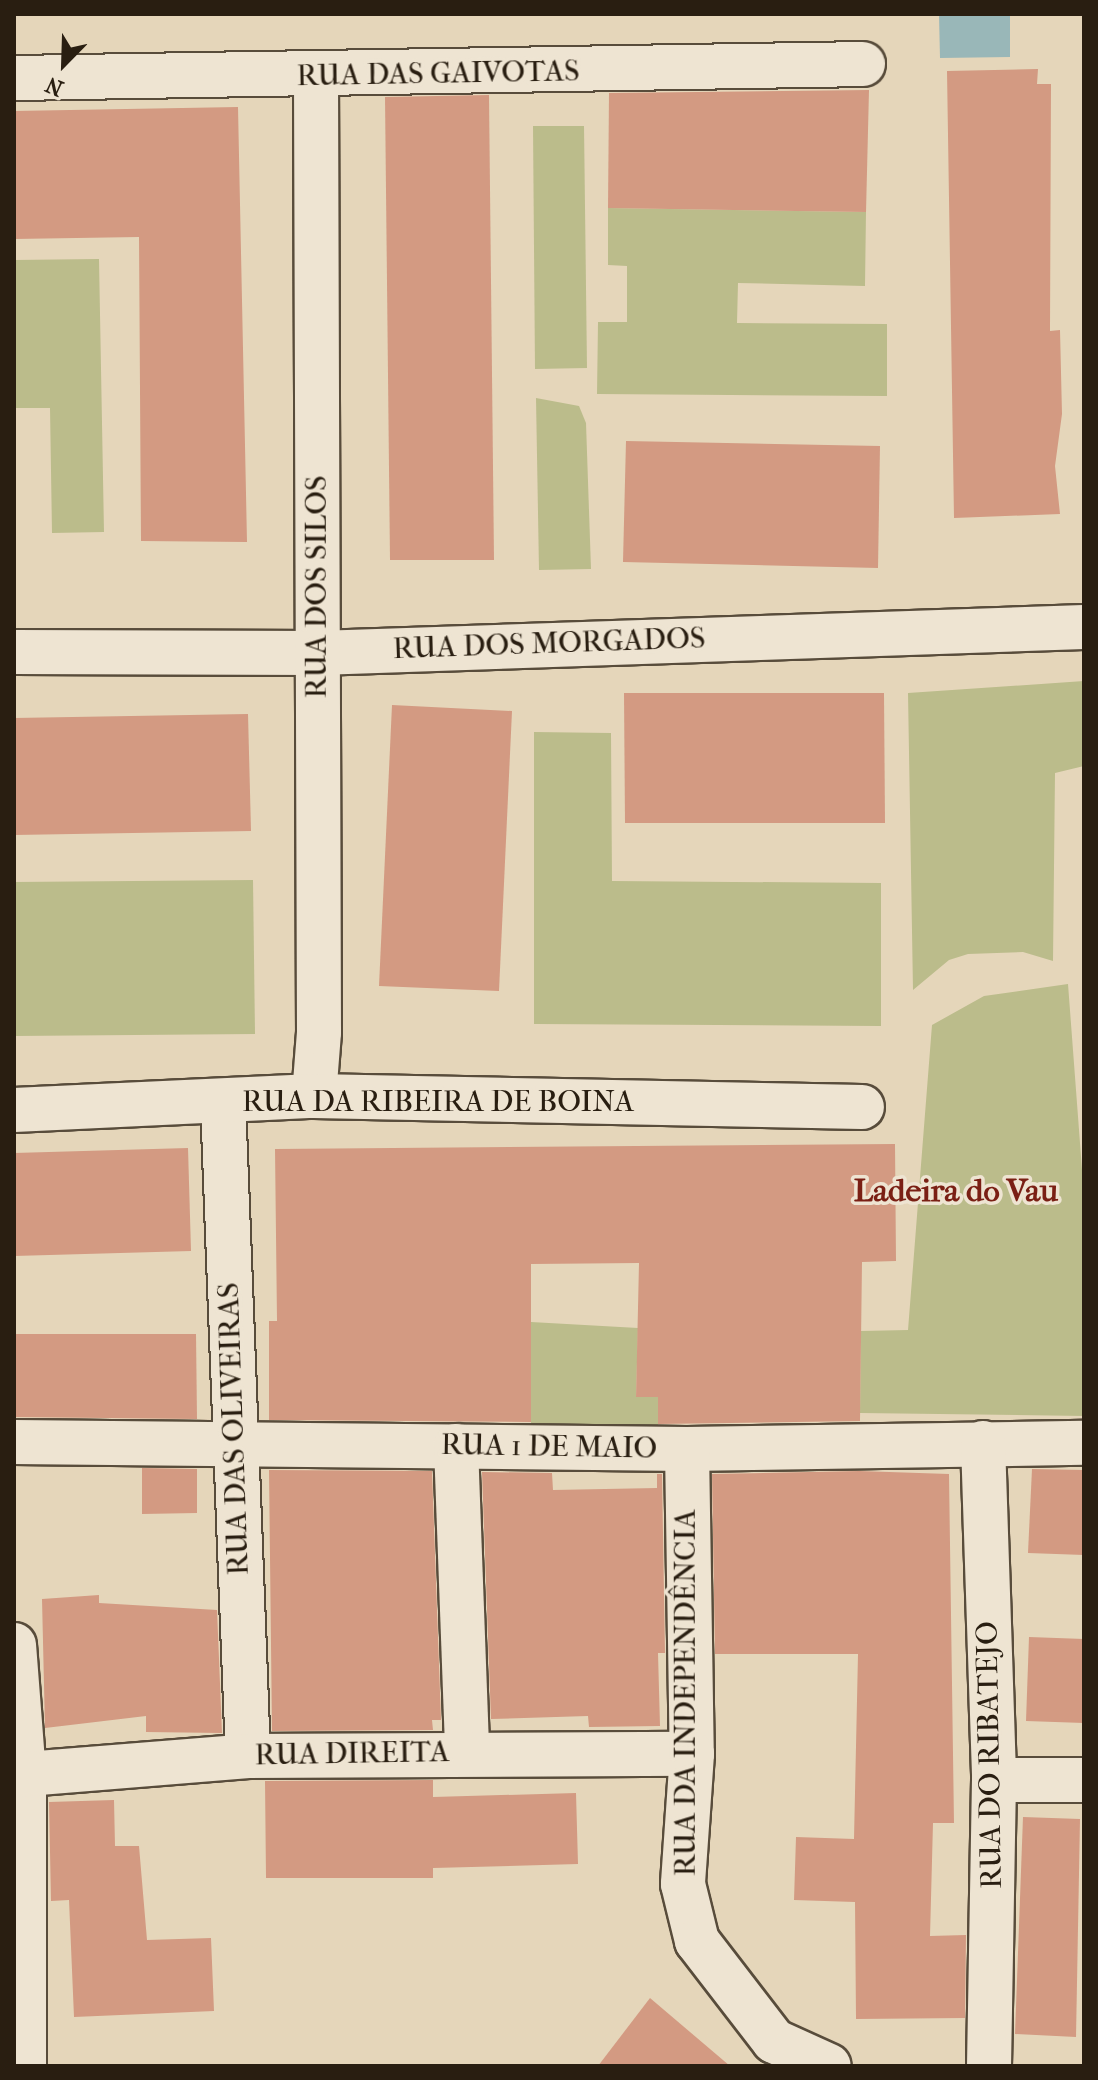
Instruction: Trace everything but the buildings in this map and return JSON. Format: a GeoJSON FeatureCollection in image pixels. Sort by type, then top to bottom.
{"type":"FeatureCollection","features":[{"type":"Feature","properties":{"kind":"street","name":"RUA DAS GAIVOTAS"},"geometry":{"type":"LineString","coordinates":[[14,78],[316,77],[863,64]]}},
{"type":"Feature","properties":{"kind":"street","name":"RUA DOS SILOS"},"geometry":{"type":"LineString","coordinates":[[314,1096],[319,1032],[316,77]]}},
{"type":"Feature","properties":{"kind":"street","name":"RUA DOS MORGADOS"},"geometry":{"type":"LineString","coordinates":[[14,652],[318,653],[1084,627]]}},
{"type":"Feature","properties":{"kind":"street","name":"RUA DA RIBEIRA DE BOINA"},"geometry":{"type":"LineString","coordinates":[[14,1110],[314,1096],[862,1107]]}},
{"type":"Feature","properties":{"kind":"street","name":"RUA DAS OLIVEIRAS"},"geometry":{"type":"LineString","coordinates":[[223,1102],[248,1756]]}},
{"type":"Feature","properties":{"kind":"street","name":"RUA 1 DE MAIO"},"geometry":{"type":"LineString","coordinates":[[14,1442],[687,1449],[1084,1443]]}},
{"type":"Feature","properties":{"kind":"street","name":"RUA DO RIBATEJO"},"geometry":{"type":"LineString","coordinates":[[983,1443],[994,1780],[989,2066]]}},
{"type":"Feature","properties":{"kind":"street"},"geometry":{"type":"LineString","coordinates":[[456,1446],[467,1751]]}},
{"type":"Feature","properties":{"kind":"street","name":"RUA DA INDEPENDÊNCIA"},"geometry":{"type":"LineString","coordinates":[[687,1449],[692,1754],[683,1884],[697,1941],[774,2041],[829,2066]]}},
{"type":"Feature","properties":{"kind":"street"},"geometry":{"type":"LineString","coordinates":[[14,1645],[24,2066]]}},
{"type":"Feature","properties":{"kind":"street","name":"RUA DIREITA"},"geometry":{"type":"LineString","coordinates":[[19,1775],[248,1756],[467,1751],[692,1754]]}},
{"type":"Feature","properties":{"kind":"street"},"geometry":{"type":"LineString","coordinates":[[994,1780],[1084,1780]]}},
{"type":"Feature","properties":{"kind":"green space"},"geometry":{"type":"Polygon","coordinates":[[[533,126],[584,126],[587,368],[535,369],[533,126]]]}},
{"type":"Feature","properties":{"kind":"green space"},"geometry":{"type":"Polygon","coordinates":[[[608,208],[866,212],[865,286],[738,283],[737,323],[887,324],[887,396],[597,394],[598,322],[627,322],[627,266],[608,265],[608,208]]]}},
{"type":"Feature","properties":{"kind":"green space"},"geometry":{"type":"Polygon","coordinates":[[[99,259],[104,532],[52,533],[50,408],[14,408],[14,260],[99,259]]]}},
{"type":"Feature","properties":{"kind":"green space"},"geometry":{"type":"Polygon","coordinates":[[[536,398],[579,406],[586,423],[591,569],[539,570],[536,398]]]}},
{"type":"Feature","properties":{"kind":"green space"},"geometry":{"type":"Polygon","coordinates":[[[1084,681],[1084,766],[1055,773],[1053,961],[1023,952],[968,954],[949,960],[913,990],[908,693],[1084,681]]]}},
{"type":"Feature","properties":{"kind":"green space"},"geometry":{"type":"Polygon","coordinates":[[[534,732],[611,733],[612,881],[881,883],[881,1026],[534,1024],[534,732]]]}},
{"type":"Feature","properties":{"kind":"green space"},"geometry":{"type":"Polygon","coordinates":[[[253,880],[255,1034],[14,1036],[14,882],[253,880]]]}},
{"type":"Feature","properties":{"kind":"green space"},"geometry":{"type":"Polygon","coordinates":[[[1068,984],[1084,1196],[1084,1416],[860,1413],[861,1331],[908,1330],[932,1025],[984,996],[1068,984]]]}},
{"type":"Feature","properties":{"kind":"green space"},"geometry":{"type":"Polygon","coordinates":[[[531,1322],[638,1328],[636,1396],[658,1397],[658,1430],[531,1427],[531,1322]]]}},
{"type":"Feature","properties":{"kind":"water"},"geometry":{"type":"Polygon","coordinates":[[[939,14],[1010,14],[1010,57],[940,58],[939,14]]]}},
{"type":"Feature","properties":{"kind":"district","name":"Ladeira do Vau"},"geometry":{"type":"Point","coordinates":[956,1191]}}]}
